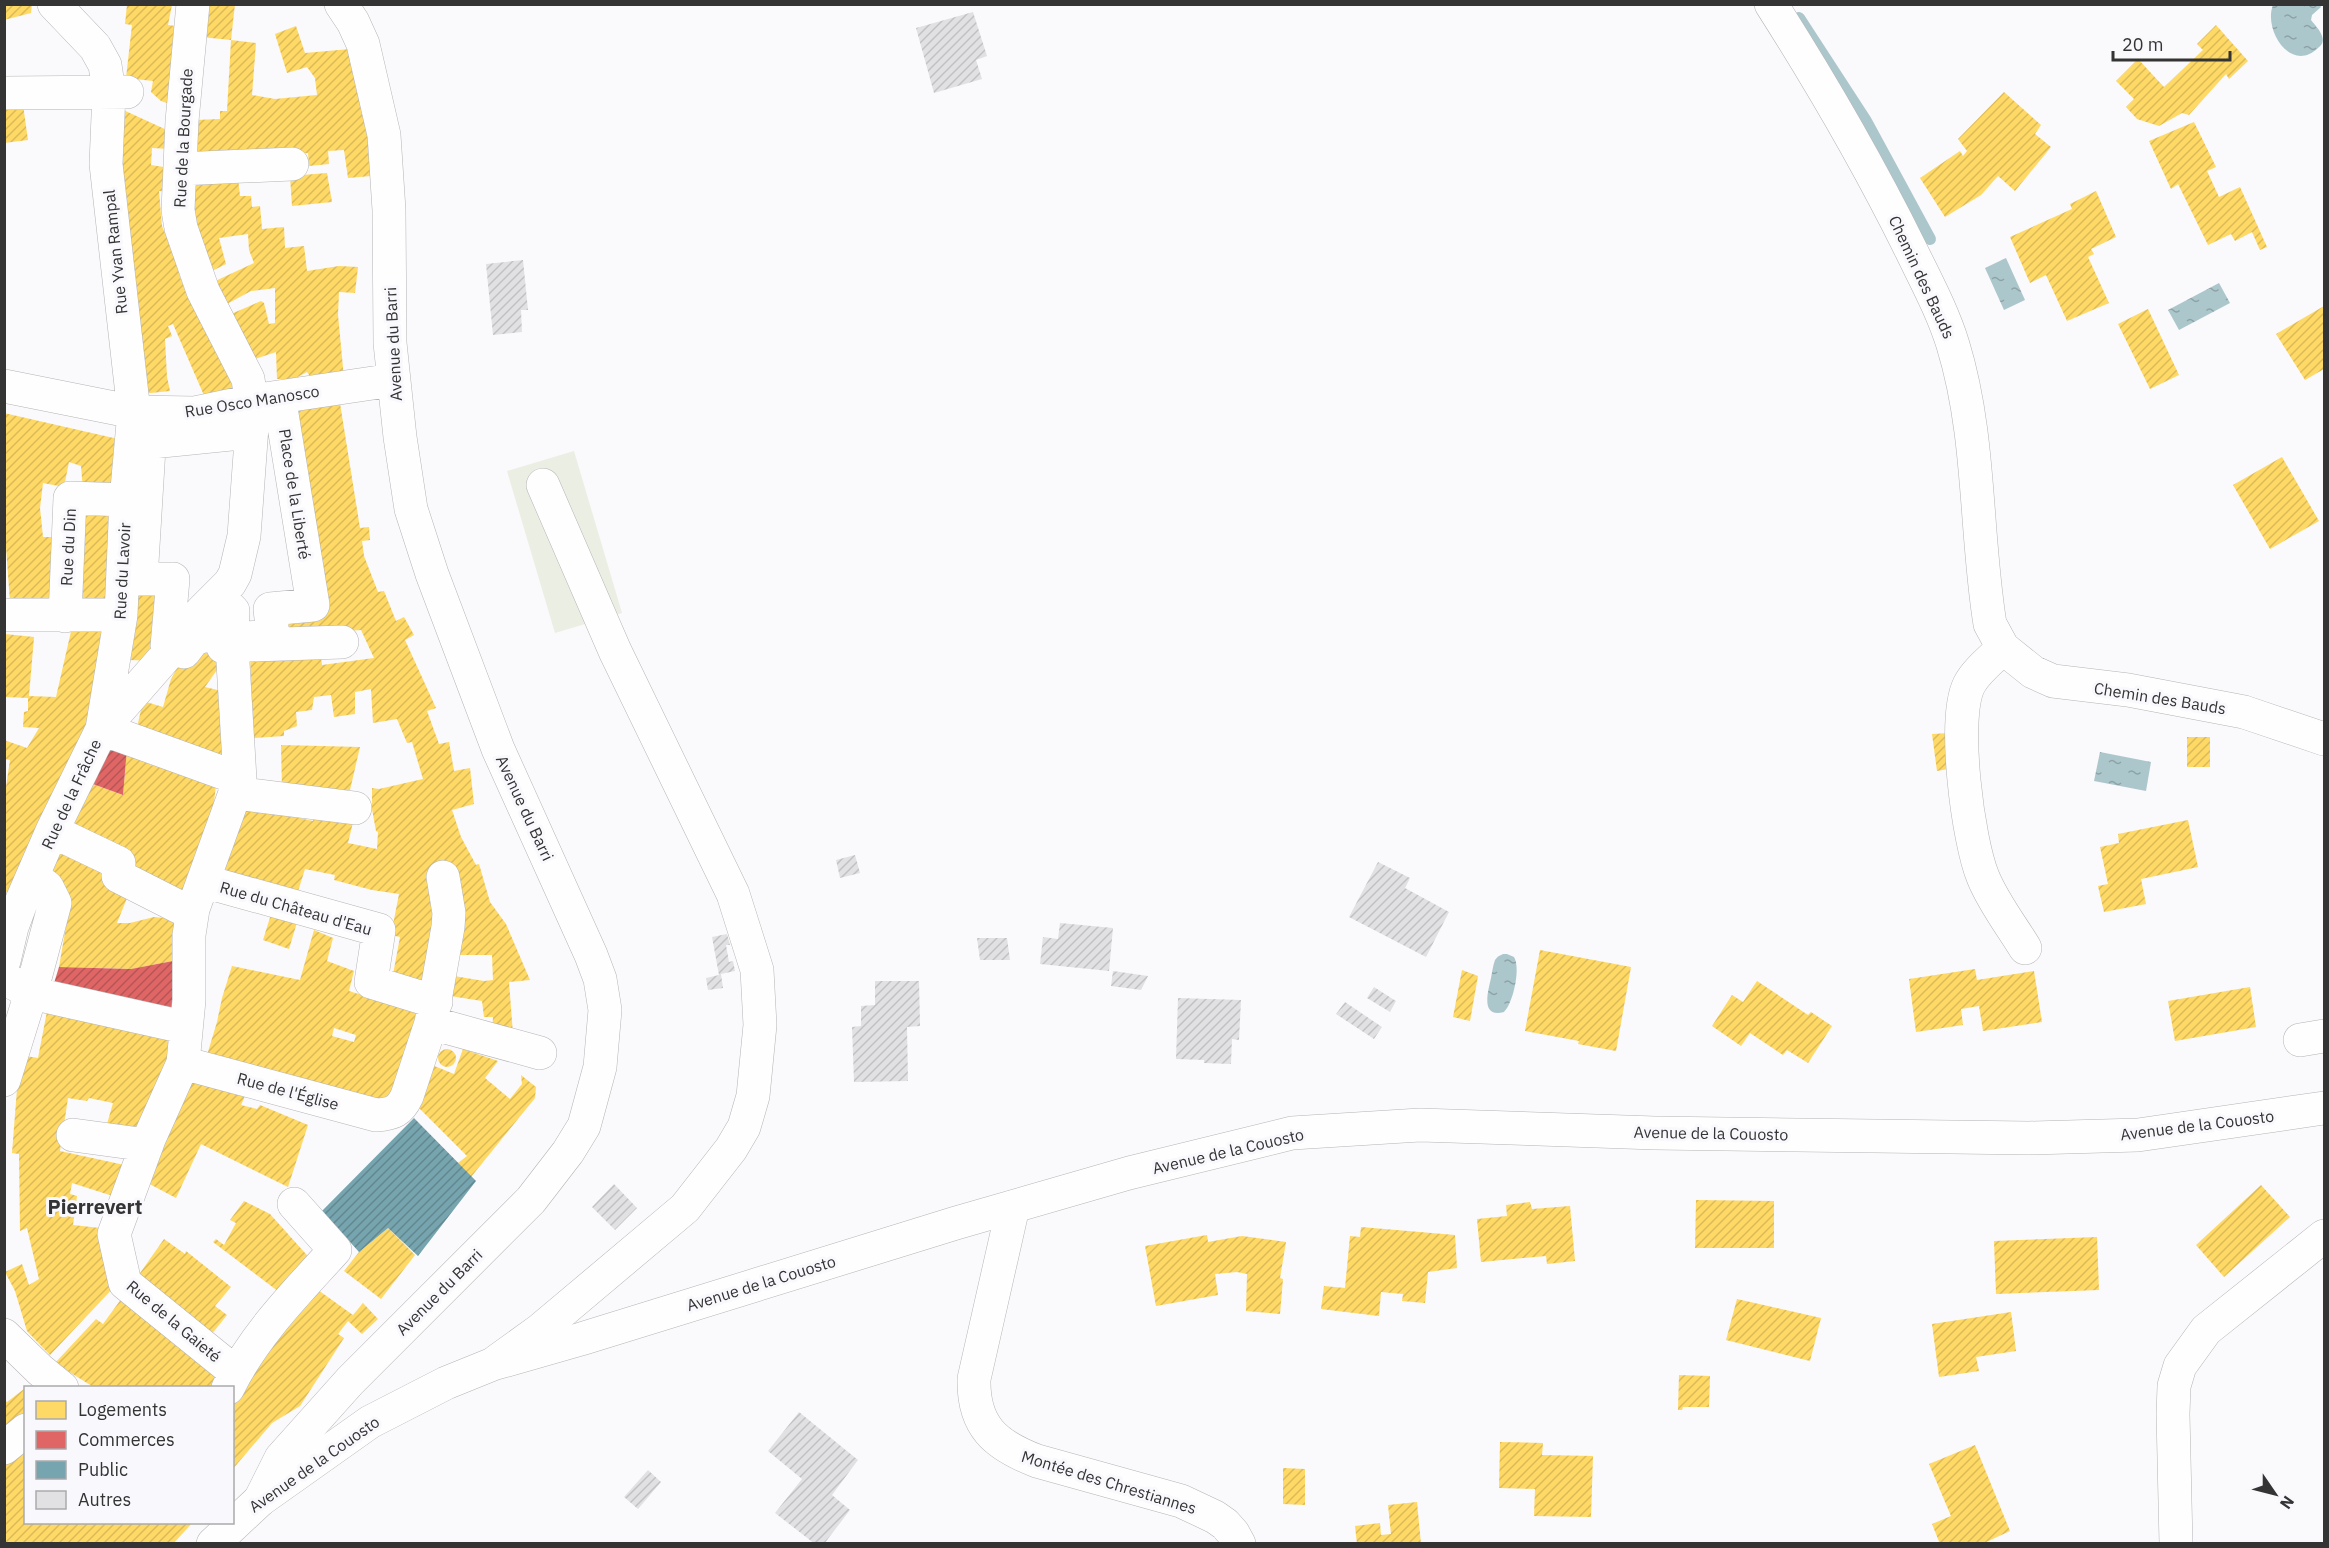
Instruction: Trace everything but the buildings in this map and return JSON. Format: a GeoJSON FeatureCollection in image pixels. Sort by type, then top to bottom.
{"type":"FeatureCollection","features":[{"type":"Feature","properties":{"kind":"street","name":"Rue Yvan Rampal"},"geometry":{"type":"LineString","coordinates":[[54,4],[102,57],[118,92],[106,164],[134,412]]}},
{"type":"Feature","properties":{"kind":"street","name":"Rue de la Bourgade"},"geometry":{"type":"LineString","coordinates":[[193,4],[182,121],[178,210],[186,245],[203,291],[248,379],[253,407],[244,536],[239,564],[230,583],[210,603]]}},
{"type":"Feature","properties":{"kind":"street","name":"Avenue du Barri"},"geometry":{"type":"LineString","coordinates":[[247,1503],[281,1458],[350,1381],[523,1209],[548,1179],[584,1126],[600,1067],[605,1010],[600,979],[549,858],[498,749],[432,574],[411,509],[390,343],[389,210],[384,135],[363,44],[353,22],[341,4]]}},
{"type":"Feature","properties":{"kind":"street","name":"Chemin des Bauds"},"geometry":{"type":"LineString","coordinates":[[1771,4],[1821,83],[1880,187],[1933,294],[1953,344],[1971,429],[1990,624],[2003,648],[2033,672],[2053,681],[2128,690],[2244,712],[2325,738]]}},
{"type":"Feature","properties":{"kind":"street"},"geometry":{"type":"LineString","coordinates":[[4,93],[118,92]]}},
{"type":"Feature","properties":{"kind":"street"},"geometry":{"type":"LineString","coordinates":[[180,170],[292,164]]}},
{"type":"Feature","properties":{"kind":"street","name":"Rue Osco Manosco"},"geometry":{"type":"LineString","coordinates":[[4,386],[134,412],[195,413],[253,407],[393,380]]}},
{"type":"Feature","properties":{"kind":"street"},"geometry":{"type":"LineString","coordinates":[[173,648],[167,646],[173,579],[141,579],[149,448],[152,442],[158,440],[231,434],[253,407]]}},
{"type":"Feature","properties":{"kind":"street","name":"Place de la Liberté"},"geometry":{"type":"LineString","coordinates":[[173,648],[184,652],[194,639],[208,633],[219,638],[223,647],[232,642],[273,636],[270,609],[313,605],[281,408],[253,407]]}},
{"type":"Feature","properties":{"kind":"street","name":"Rue du Lavoir"},"geometry":{"type":"LineString","coordinates":[[102,729],[121,615],[126,500],[134,412]]}},
{"type":"Feature","properties":{"kind":"street"},"geometry":{"type":"LineString","coordinates":[[493,1364],[540,1330],[685,1208],[744,1127],[753,1096],[760,1025],[757,970],[733,894],[615,651],[543,485]]}},
{"type":"Feature","properties":{"kind":"street","name":"Rue du Din"},"geometry":{"type":"LineString","coordinates":[[64,616],[70,498],[126,500]]}},
{"type":"Feature","properties":{"kind":"street"},"geometry":{"type":"LineString","coordinates":[[210,603],[223,601],[233,611],[232,642],[238,786]]}},
{"type":"Feature","properties":{"kind":"street","name":"Rue de la Frâche"},"geometry":{"type":"LineString","coordinates":[[14,972],[8,923],[33,877],[52,831],[102,729],[210,603]]}},
{"type":"Feature","properties":{"kind":"street"},"geometry":{"type":"LineString","coordinates":[[4,615],[121,615]]}},
{"type":"Feature","properties":{"kind":"street"},"geometry":{"type":"LineString","coordinates":[[232,642],[342,642]]}},
{"type":"Feature","properties":{"kind":"street"},"geometry":{"type":"LineString","coordinates":[[2003,648],[1975,676],[1965,695],[1964,795],[1976,860],[1996,902],[2025,948]]}},
{"type":"Feature","properties":{"kind":"street"},"geometry":{"type":"LineString","coordinates":[[102,729],[238,786],[355,808]]}},
{"type":"Feature","properties":{"kind":"street","name":"Rue de la Gaieté"},"geometry":{"type":"LineString","coordinates":[[231,1380],[125,1283],[114,1234],[182,1048],[189,1000],[189,935],[193,909],[238,786]]}},
{"type":"Feature","properties":{"kind":"street"},"geometry":{"type":"LineString","coordinates":[[52,831],[119,863],[118,876],[183,909]]}},
{"type":"Feature","properties":{"kind":"street"},"geometry":{"type":"LineString","coordinates":[[4,1080],[14,972],[55,903],[47,887],[33,877]]}},
{"type":"Feature","properties":{"kind":"street"},"geometry":{"type":"LineString","coordinates":[[443,877],[449,913],[448,927],[433,1013],[540,1053]]}},
{"type":"Feature","properties":{"kind":"street","name":"Rue du Château d'Eau"},"geometry":{"type":"LineString","coordinates":[[203,881],[379,930],[371,982],[433,1013]]}},
{"type":"Feature","properties":{"kind":"street","name":"Rue de l'Église"},"geometry":{"type":"LineString","coordinates":[[14,972],[182,1048],[376,1115],[393,1114],[402,1106],[433,1013]]}},
{"type":"Feature","properties":{"kind":"street","name":"Avenue de la Couosto"},"geometry":{"type":"LineString","coordinates":[[234,1519],[247,1503],[370,1422],[446,1383],[493,1364],[1012,1207],[1130,1173],[1292,1133],[1420,1125],[1655,1133],[2040,1138],[2138,1135],[2325,1108]]}},
{"type":"Feature","properties":{"kind":"street"},"geometry":{"type":"LineString","coordinates":[[73,1135],[147,1145]]}},
{"type":"Feature","properties":{"kind":"street"},"geometry":{"type":"LineString","coordinates":[[231,1380],[270,1322],[335,1250],[294,1204]]}},
{"type":"Feature","properties":{"kind":"street","name":"Montée des Chrestiannes"},"geometry":{"type":"LineString","coordinates":[[1012,1207],[974,1379],[974,1399],[980,1419],[997,1441],[1014,1452],[1037,1461],[1181,1502],[1225,1524],[1239,1544]]}},
{"type":"Feature","properties":{"kind":"street"},"geometry":{"type":"LineString","coordinates":[[2176,1544],[2173,1414],[2174,1386],[2180,1366],[2206,1330],[2325,1236]]}},
{"type":"Feature","properties":{"kind":"street"},"geometry":{"type":"LineString","coordinates":[[4,1335],[60,1386]]}},
{"type":"Feature","properties":{"kind":"street"},"geometry":{"type":"LineString","coordinates":[[4,1448],[24,1432]]}},
{"type":"Feature","properties":{"kind":"street","name":"Avenue de la Couosto"},"geometry":{"type":"LineString","coordinates":[[213,1544],[230,1524]]}},
{"type":"Feature","properties":{"kind":"shaded area"},"geometry":{"type":"Polygon","coordinates":[[[574,451],[622,613],[555,633],[507,471],[574,451]]]}},
{"type":"Feature","properties":{"kind":"water"},"geometry":{"type":"Polygon","coordinates":[[[2273,5],[2320,5],[2321,7],[2312,15],[2311,20],[2322,36],[2321,46],[2308,55],[2298,56],[2289,52],[2282,46],[2272,26],[2273,5]]]}},
{"type":"Feature","properties":{"kind":"water"},"geometry":{"type":"Polygon","coordinates":[[[2006,258],[2025,300],[2004,310],[1985,268],[2006,258]]]}},
{"type":"Feature","properties":{"kind":"water"},"geometry":{"type":"Polygon","coordinates":[[[2219,283],[2230,303],[2179,330],[2168,310],[2219,283]]]}},
{"type":"Feature","properties":{"kind":"water"},"geometry":{"type":"Polygon","coordinates":[[[2100,752],[2151,762],[2146,791],[2094,781],[2100,752]]]}},
{"type":"Feature","properties":{"kind":"water"},"geometry":{"type":"Polygon","coordinates":[[[1503,954],[1514,957],[1517,969],[1510,1002],[1504,1012],[1496,1013],[1489,1008],[1487,996],[1495,960],[1503,954]]]}},
{"type":"Feature","properties":{"kind":"waterway"},"geometry":{"type":"LineString","coordinates":[[1799,18],[1866,121],[1930,239]]}},
{"type":"Feature","properties":{"kind":"district","name":"Pierrevert"},"geometry":{"type":"Point","coordinates":[95,1206]}}]}
